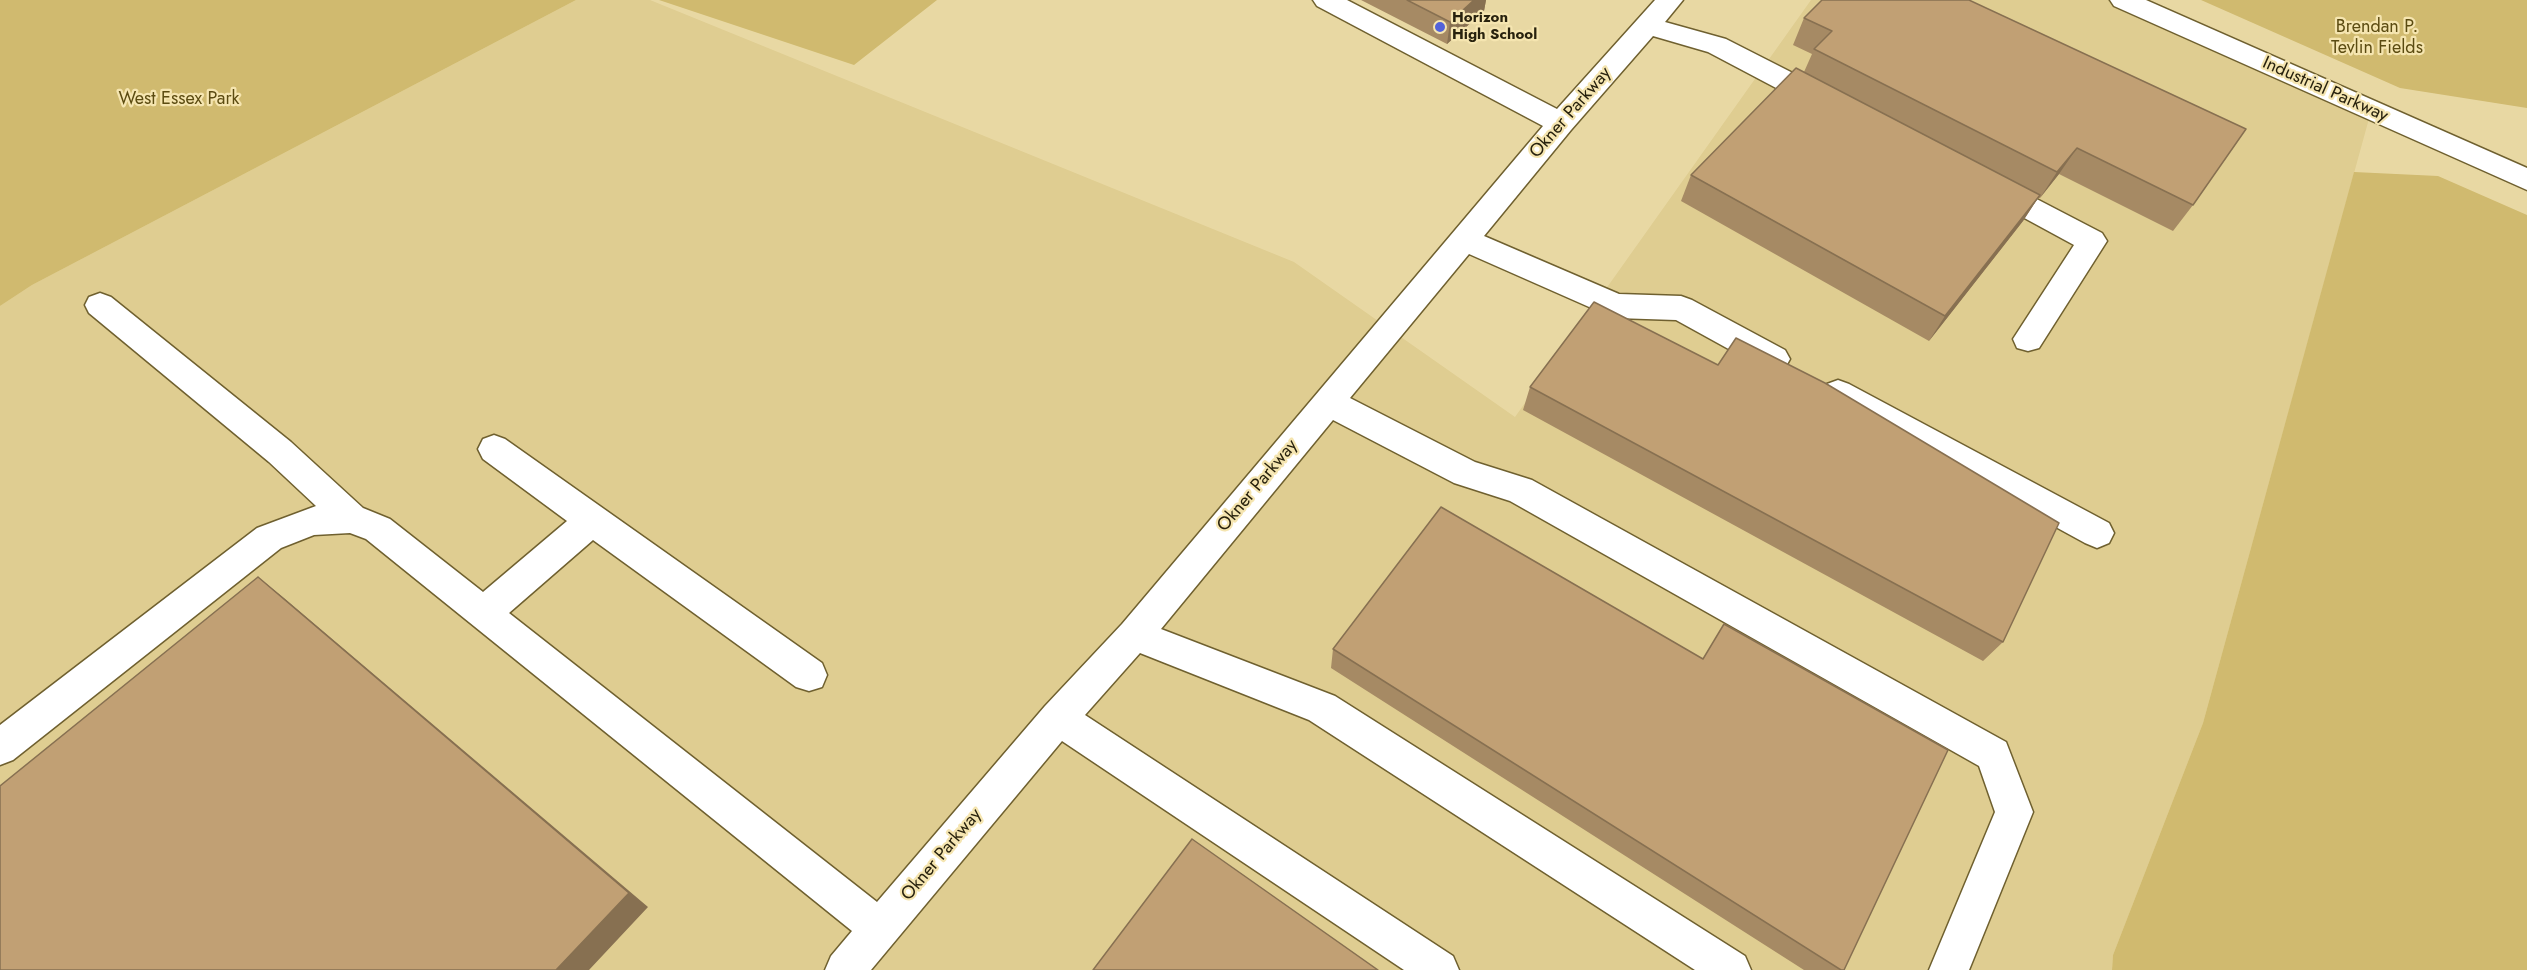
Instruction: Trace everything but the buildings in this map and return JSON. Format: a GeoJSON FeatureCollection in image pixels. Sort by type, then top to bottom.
{"type":"FeatureCollection","features":[{"type":"Feature","properties":{"kind":"street"},"geometry":{"type":"LineString","coordinates":[[1326,0],[1561,123]]}},
{"type":"Feature","properties":{"kind":"street","name":"Okner Parkway"},"geometry":{"type":"LineString","coordinates":[[845,970],[1059,718],[1134,635],[1561,123],[1670,0]]}},
{"type":"Feature","properties":{"kind":"street","name":"Industrial Parkway"},"geometry":{"type":"LineString","coordinates":[[2123,0],[2527,180]]}},
{"type":"Feature","properties":{"kind":"street"},"geometry":{"type":"LineString","coordinates":[[1647,26],[1717,45],[1842,110]]}},
{"type":"Feature","properties":{"kind":"street"},"geometry":{"type":"LineString","coordinates":[[1967,176],[2092,241],[2028,339]]}},
{"type":"Feature","properties":{"kind":"street"},"geometry":{"type":"LineString","coordinates":[[1464,240],[1616,306],[1681,308],[2097,533]]}},
{"type":"Feature","properties":{"kind":"street"},"geometry":{"type":"LineString","coordinates":[[100,305],[280,452],[351,518],[378,529],[880,929]]}},
{"type":"Feature","properties":{"kind":"street"},"geometry":{"type":"LineString","coordinates":[[1328,402],[1466,473],[1520,490],[1993,754],[2014,812],[1949,970]]}},
{"type":"Feature","properties":{"kind":"street"},"geometry":{"type":"LineString","coordinates":[[494,448],[809,675]]}},
{"type":"Feature","properties":{"kind":"street"},"geometry":{"type":"LineString","coordinates":[[0,748],[269,538],[312,521],[351,518]]}},
{"type":"Feature","properties":{"kind":"street"},"geometry":{"type":"LineString","coordinates":[[484,613],[591,520]]}},
{"type":"Feature","properties":{"kind":"street"},"geometry":{"type":"LineString","coordinates":[[1134,635],[1322,708],[1731,970]]}},
{"type":"Feature","properties":{"kind":"street"},"geometry":{"type":"LineString","coordinates":[[1059,718],[1439,970]]}},
{"type":"Feature","properties":{"kind":"shaded area"},"geometry":{"type":"Polygon","coordinates":[[[576,0],[650,0],[1294,262],[1515,417],[1811,0],[2115,0],[2370,115],[2203,723],[2113,955],[2112,970],[0,970],[0,306],[32,285],[576,0]]]}},
{"type":"Feature","properties":{"kind":"green space","name":"West Essex Park"},"geometry":{"type":"Polygon","coordinates":[[[0,0],[576,0],[32,285],[0,306],[0,0]]]}},
{"type":"Feature","properties":{"kind":"green space"},"geometry":{"type":"Polygon","coordinates":[[[659,0],[937,0],[854,65],[659,0]]]}},
{"type":"Feature","properties":{"kind":"green space","name":"Brendan P. Tevlin Fields"},"geometry":{"type":"Polygon","coordinates":[[[2201,0],[2527,0],[2527,108],[2400,88],[2201,0]]]}},
{"type":"Feature","properties":{"kind":"green space"},"geometry":{"type":"Polygon","coordinates":[[[2354,172],[2438,176],[2527,215],[2527,970],[2112,970],[2113,955],[2203,723],[2354,172]]]}},
{"type":"Feature","properties":{"kind":"place","name":"Horizon High School"},"geometry":{"type":"Point","coordinates":[1440,27]}}]}
